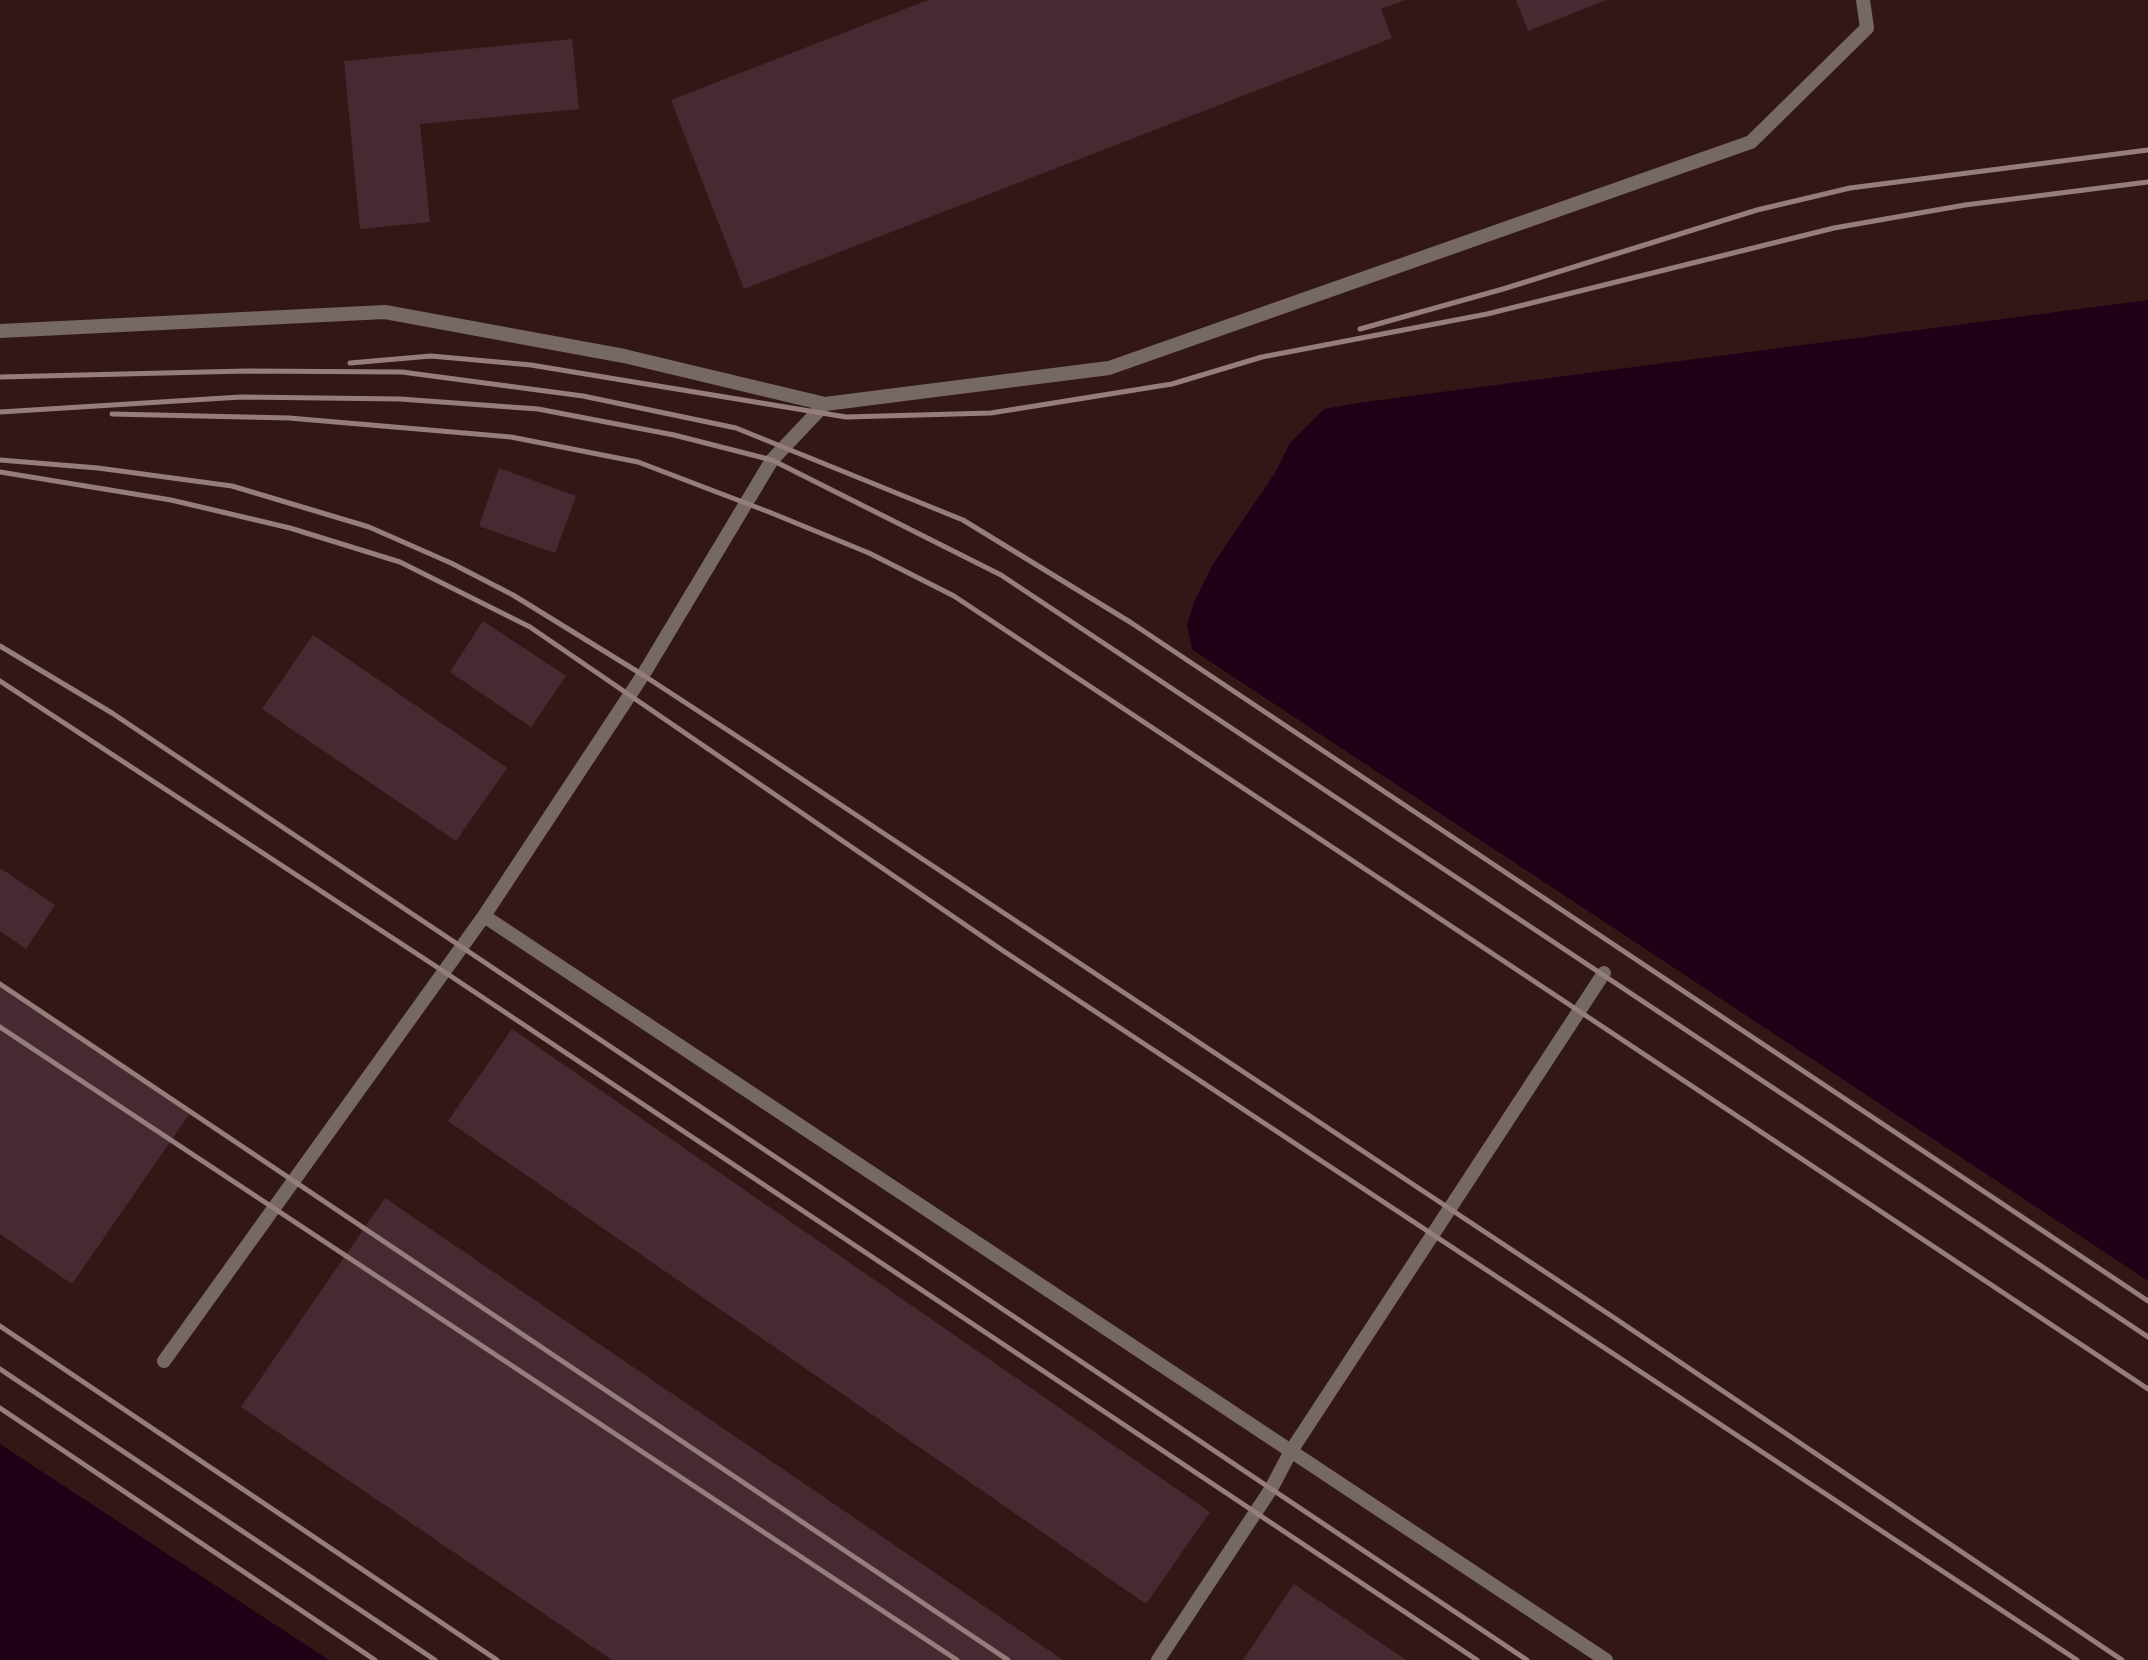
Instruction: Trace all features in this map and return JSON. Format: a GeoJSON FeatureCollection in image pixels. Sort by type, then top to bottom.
{"type":"FeatureCollection","features":[{"type":"Feature","properties":{"kind":"lane"},"geometry":{"type":"LineString","coordinates":[[0,331],[385,312],[624,356],[825,404],[1109,368],[1751,142],[1867,28],[1863,0]]}},
{"type":"Feature","properties":{"kind":"lane"},"geometry":{"type":"LineString","coordinates":[[164,1362],[484,916],[643,675],[772,460],[825,404]]}},
{"type":"Feature","properties":{"kind":"lane"},"geometry":{"type":"LineString","coordinates":[[484,916],[1605,1660]]}},
{"type":"Feature","properties":{"kind":"lane"},"geometry":{"type":"LineString","coordinates":[[1158,1660],[1271,1489],[1291,1451],[1604,973]]}},
{"type":"Feature","properties":{"kind":"shaded area"},"geometry":{"type":"Polygon","coordinates":[[[2148,300],[2148,1281],[1192,650],[1187,624],[1194,602],[1213,564],[1275,473],[1290,443],[1324,409],[2148,300]]]}},
{"type":"Feature","properties":{"kind":"shaded area"},"geometry":{"type":"Polygon","coordinates":[[[0,1444],[329,1660],[0,1660],[0,1444]]]}},
{"type":"Feature","properties":{"kind":"pier"},"geometry":{"type":"Polygon","coordinates":[[[1188,647],[2148,1281],[2148,1284],[1190,653],[1188,647]]]}},
{"type":"Feature","properties":{"kind":"building"},"geometry":{"type":"Polygon","coordinates":[[[928,0],[1405,0],[1381,9],[1392,38],[744,289],[671,100],[928,0]]]}},
{"type":"Feature","properties":{"kind":"building"},"geometry":{"type":"Polygon","coordinates":[[[1516,0],[1606,0],[1528,31],[1516,0]]]}},
{"type":"Feature","properties":{"kind":"building"},"geometry":{"type":"Polygon","coordinates":[[[572,39],[579,109],[420,124],[430,222],[360,229],[344,61],[572,39]]]}},
{"type":"Feature","properties":{"kind":"building"},"geometry":{"type":"Polygon","coordinates":[[[499,468],[576,496],[555,553],[479,526],[499,468]]]}},
{"type":"Feature","properties":{"kind":"building"},"geometry":{"type":"Polygon","coordinates":[[[483,621],[566,676],[531,727],[450,672],[483,621]]]}},
{"type":"Feature","properties":{"kind":"building"},"geometry":{"type":"Polygon","coordinates":[[[313,635],[507,768],[456,841],[262,709],[313,635]]]}},
{"type":"Feature","properties":{"kind":"building"},"geometry":{"type":"Polygon","coordinates":[[[0,868],[55,905],[26,949],[0,931],[0,868]]]}},
{"type":"Feature","properties":{"kind":"building"},"geometry":{"type":"Polygon","coordinates":[[[0,983],[190,1113],[72,1284],[0,1234],[0,983]]]}},
{"type":"Feature","properties":{"kind":"building"},"geometry":{"type":"Polygon","coordinates":[[[512,1029],[1210,1512],[1146,1604],[448,1121],[512,1029]]]}},
{"type":"Feature","properties":{"kind":"building"},"geometry":{"type":"Polygon","coordinates":[[[385,1198],[1063,1660],[612,1660],[241,1407],[385,1198]]]}},
{"type":"Feature","properties":{"kind":"building"},"geometry":{"type":"Polygon","coordinates":[[[1294,1584],[1406,1660],[1243,1660],[1294,1584]]]}},
{"type":"Feature","properties":{"kind":"railway"},"geometry":{"type":"LineString","coordinates":[[1360,329],[1503,289],[1757,210],[1850,188],[2148,150]]}},
{"type":"Feature","properties":{"kind":"railway"},"geometry":{"type":"LineString","coordinates":[[350,363],[431,356],[531,365],[846,417],[991,413],[1172,384],[1262,357],[1487,314],[1834,228],[1965,205],[2148,182]]}},
{"type":"Feature","properties":{"kind":"railway"},"geometry":{"type":"LineString","coordinates":[[0,377],[246,371],[402,372],[583,396],[736,428],[963,520],[1130,622],[2148,1301]]}},
{"type":"Feature","properties":{"kind":"railway"},"geometry":{"type":"LineString","coordinates":[[0,412],[241,397],[400,399],[538,409],[674,435],[772,460],[1001,575],[2148,1337]]}},
{"type":"Feature","properties":{"kind":"railway"},"geometry":{"type":"LineString","coordinates":[[112,414],[289,418],[511,437],[638,462],[869,553],[954,596],[2148,1389]]}},
{"type":"Feature","properties":{"kind":"railway"},"geometry":{"type":"LineString","coordinates":[[0,460],[98,468],[232,486],[369,527],[451,563],[513,595],[761,752],[1610,1315],[2122,1660]]}},
{"type":"Feature","properties":{"kind":"railway"},"geometry":{"type":"LineString","coordinates":[[0,472],[171,500],[290,528],[400,562],[530,627],[1002,950],[2077,1660]]}},
{"type":"Feature","properties":{"kind":"railway"},"geometry":{"type":"LineString","coordinates":[[0,646],[112,713],[1527,1660]]}},
{"type":"Feature","properties":{"kind":"railway"},"geometry":{"type":"LineString","coordinates":[[0,681],[443,971],[1477,1660]]}},
{"type":"Feature","properties":{"kind":"railway"},"geometry":{"type":"LineString","coordinates":[[0,984],[1008,1660]]}},
{"type":"Feature","properties":{"kind":"railway"},"geometry":{"type":"LineString","coordinates":[[0,1027],[957,1660]]}},
{"type":"Feature","properties":{"kind":"railway"},"geometry":{"type":"LineString","coordinates":[[0,1326],[497,1660]]}},
{"type":"Feature","properties":{"kind":"railway"},"geometry":{"type":"LineString","coordinates":[[0,1369],[435,1660]]}},
{"type":"Feature","properties":{"kind":"railway"},"geometry":{"type":"LineString","coordinates":[[0,1408],[375,1660]]}}]}
